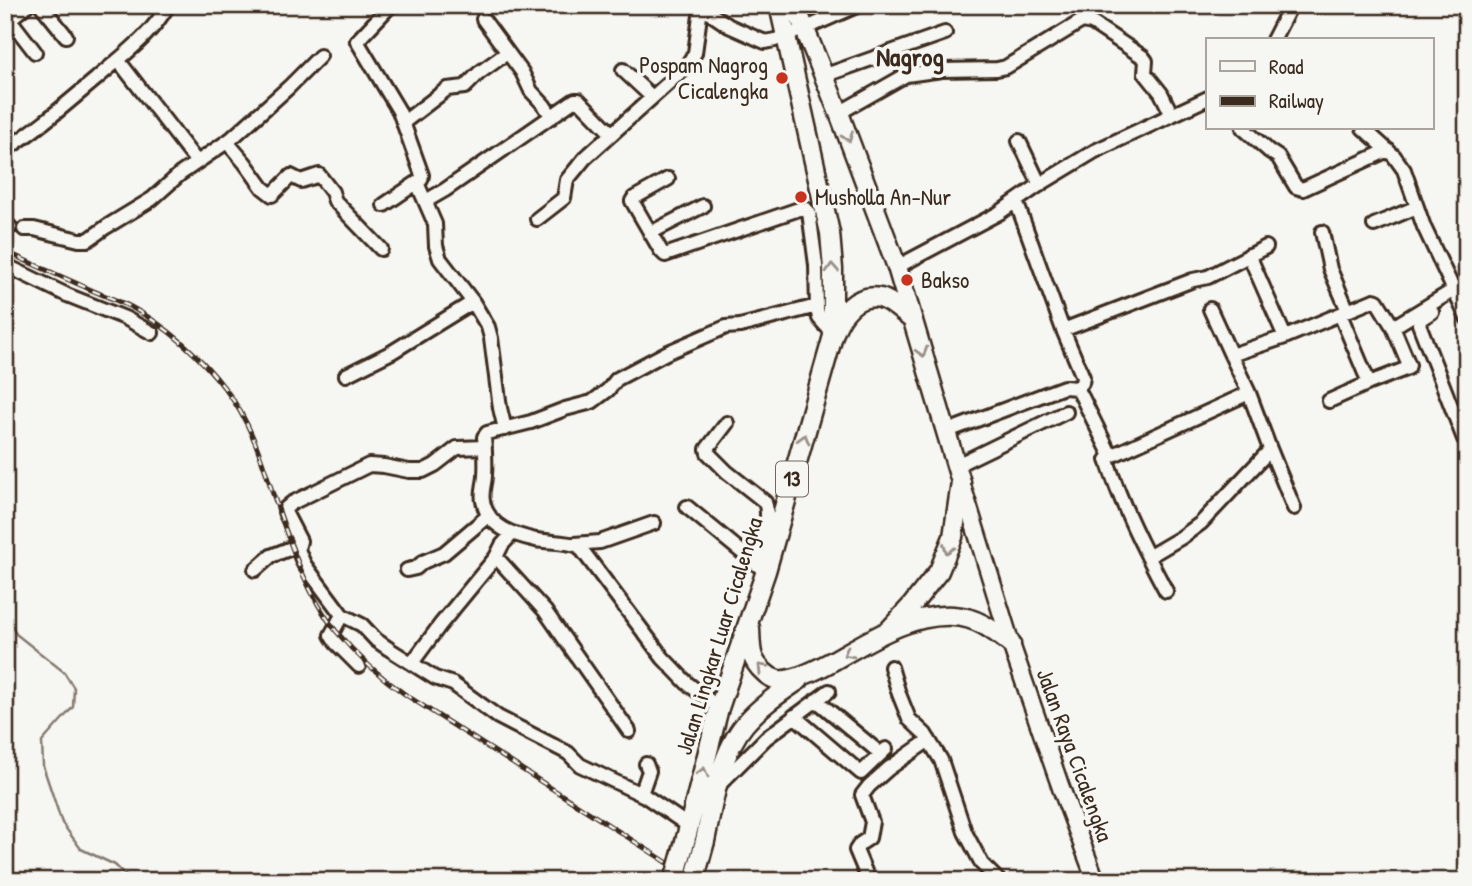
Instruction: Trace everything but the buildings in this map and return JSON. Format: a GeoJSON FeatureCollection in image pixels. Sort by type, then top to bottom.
{"type":"FeatureCollection","features":[{"type":"Feature","properties":{"kind":"highway","name":"13"},"geometry":{"type":"LineString","coordinates":[[779,5],[785,36]]}},
{"type":"Feature","properties":{"kind":"highway"},"geometry":{"type":"LineString","coordinates":[[795,5],[897,267],[958,474],[953,537],[939,570],[888,631]]}},
{"type":"Feature","properties":{"kind":"highway","name":"Jalan Lingkar Luar Cicalengka"},"geometry":{"type":"LineString","coordinates":[[674,881],[719,708],[749,621],[760,567],[832,333],[833,269],[830,233],[785,36]]}},
{"type":"Feature","properties":{"kind":"highway"},"geometry":{"type":"LineString","coordinates":[[832,333],[849,307],[865,299],[879,298],[913,320]]}},
{"type":"Feature","properties":{"kind":"highway"},"geometry":{"type":"LineString","coordinates":[[888,631],[918,619],[958,616],[972,619],[1011,644]]}},
{"type":"Feature","properties":{"kind":"highway"},"geometry":{"type":"LineString","coordinates":[[749,621],[751,654],[756,666],[770,677],[779,680],[808,674]]}},
{"type":"Feature","properties":{"kind":"highway","name":"Jalan Lingkar Luar Cicalengka"},"geometry":{"type":"LineString","coordinates":[[694,881],[717,787],[730,748],[745,723],[773,697],[808,674],[888,631]]}},
{"type":"Feature","properties":{"kind":"main road","name":"Jalan Raya Cicalengka"},"geometry":{"type":"LineString","coordinates":[[958,474],[1011,644],[1096,881]]}},
{"type":"Feature","properties":{"kind":"street"},"geometry":{"type":"LineString","coordinates":[[27,5],[7,16],[35,52]]}},
{"type":"Feature","properties":{"kind":"street"},"geometry":{"type":"LineString","coordinates":[[41,5],[66,36]]}},
{"type":"Feature","properties":{"kind":"street"},"geometry":{"type":"LineString","coordinates":[[5,150],[45,122],[118,60],[151,29],[168,5]]}},
{"type":"Feature","properties":{"kind":"street"},"geometry":{"type":"LineString","coordinates":[[384,205],[421,180],[422,175],[394,100],[357,41],[391,5]]}},
{"type":"Feature","properties":{"kind":"street"},"geometry":{"type":"LineString","coordinates":[[537,219],[564,198],[565,185],[575,169],[692,60],[699,6],[729,26],[765,42],[804,29],[859,5]]}},
{"type":"Feature","properties":{"kind":"street"},"geometry":{"type":"LineString","coordinates":[[1274,38],[1291,5]]}},
{"type":"Feature","properties":{"kind":"street"},"geometry":{"type":"LineString","coordinates":[[483,19],[522,72],[531,91],[552,117]]}},
{"type":"Feature","properties":{"kind":"street"},"geometry":{"type":"LineString","coordinates":[[839,113],[906,75],[942,69],[997,69],[1006,66],[1082,21],[1092,23],[1143,57],[1146,61],[1145,73],[1161,93],[1172,115]]}},
{"type":"Feature","properties":{"kind":"street"},"geometry":{"type":"LineString","coordinates":[[823,76],[945,33]]}},
{"type":"Feature","properties":{"kind":"street"},"geometry":{"type":"LineString","coordinates":[[404,122],[447,89],[465,87],[507,53]]}},
{"type":"Feature","properties":{"kind":"street"},"geometry":{"type":"LineString","coordinates":[[13,228],[34,229],[88,240],[155,198],[176,177],[227,142],[320,56]]}},
{"type":"Feature","properties":{"kind":"street"},"geometry":{"type":"LineString","coordinates":[[118,60],[197,162]]}},
{"type":"Feature","properties":{"kind":"street"},"geometry":{"type":"LineString","coordinates":[[623,70],[652,97]]}},
{"type":"Feature","properties":{"kind":"street"},"geometry":{"type":"LineString","coordinates":[[897,267],[999,213],[1095,151],[1206,99]]}},
{"type":"Feature","properties":{"kind":"street"},"geometry":{"type":"LineString","coordinates":[[426,201],[576,100],[612,134]]}},
{"type":"Feature","properties":{"kind":"street"},"geometry":{"type":"LineString","coordinates":[[1245,130],[1278,157],[1296,187],[1303,189],[1388,150]]}},
{"type":"Feature","properties":{"kind":"street"},"geometry":{"type":"LineString","coordinates":[[1365,130],[1399,161],[1404,170],[1424,227],[1459,292],[1467,318]]}},
{"type":"Feature","properties":{"kind":"street"},"geometry":{"type":"LineString","coordinates":[[1019,141],[1040,185]]}},
{"type":"Feature","properties":{"kind":"street"},"geometry":{"type":"LineString","coordinates":[[227,142],[263,188],[272,195],[292,176],[301,181],[319,176],[332,192],[335,201],[381,249]]}},
{"type":"Feature","properties":{"kind":"street"},"geometry":{"type":"LineString","coordinates":[[668,179],[632,201],[665,255],[799,209],[806,209],[816,265],[819,318],[832,333]]}},
{"type":"Feature","properties":{"kind":"street"},"geometry":{"type":"LineString","coordinates":[[415,184],[426,201],[435,225],[440,259],[473,302],[488,327],[505,429]]}},
{"type":"Feature","properties":{"kind":"street"},"geometry":{"type":"LineString","coordinates":[[945,432],[1064,387],[1077,388],[1082,383],[1083,377],[1016,201]]}},
{"type":"Feature","properties":{"kind":"street"},"geometry":{"type":"LineString","coordinates":[[650,233],[703,206]]}},
{"type":"Feature","properties":{"kind":"street"},"geometry":{"type":"LineString","coordinates":[[1374,225],[1417,207]]}},
{"type":"Feature","properties":{"kind":"street"},"geometry":{"type":"LineString","coordinates":[[1322,232],[1330,269],[1369,383]]}},
{"type":"Feature","properties":{"kind":"street"},"geometry":{"type":"LineString","coordinates":[[1063,330],[1193,279],[1208,277],[1266,247]]}},
{"type":"Feature","properties":{"kind":"street"},"geometry":{"type":"LineString","coordinates":[[1249,256],[1285,337]]}},
{"type":"Feature","properties":{"kind":"street"},"geometry":{"type":"LineString","coordinates":[[5,265],[67,295],[125,318],[152,333]]}},
{"type":"Feature","properties":{"kind":"street"},"geometry":{"type":"LineString","coordinates":[[1467,282],[1459,292],[1421,319],[1419,324],[1467,441]]}},
{"type":"Feature","properties":{"kind":"street"},"geometry":{"type":"LineString","coordinates":[[1393,327],[1459,292]]}},
{"type":"Feature","properties":{"kind":"street"},"geometry":{"type":"LineString","coordinates":[[1231,355],[1285,337],[1374,299],[1393,327],[1408,368],[1329,401]]}},
{"type":"Feature","properties":{"kind":"street"},"geometry":{"type":"LineString","coordinates":[[346,375],[392,352],[473,302]]}},
{"type":"Feature","properties":{"kind":"street"},"geometry":{"type":"LineString","coordinates":[[654,523],[600,542],[551,543],[512,534],[500,527],[489,515],[482,500],[485,435],[592,402],[617,379],[666,353],[727,327],[817,306]]}},
{"type":"Feature","properties":{"kind":"street"},"geometry":{"type":"LineString","coordinates":[[1210,309],[1248,393],[1294,508]]}},
{"type":"Feature","properties":{"kind":"street"},"geometry":{"type":"LineString","coordinates":[[1077,388],[1111,456]]}},
{"type":"Feature","properties":{"kind":"street"},"geometry":{"type":"LineString","coordinates":[[1166,591],[1125,509],[1107,460],[1248,393]]}},
{"type":"Feature","properties":{"kind":"street"},"geometry":{"type":"LineString","coordinates":[[958,474],[1066,412]]}},
{"type":"Feature","properties":{"kind":"street"},"geometry":{"type":"LineString","coordinates":[[727,423],[707,449],[727,472],[765,502],[767,518],[760,567]]}},
{"type":"Feature","properties":{"kind":"street"},"geometry":{"type":"LineString","coordinates":[[297,547],[300,541],[285,512],[292,503],[369,465],[423,471],[436,465],[457,448],[485,447]]}},
{"type":"Feature","properties":{"kind":"street"},"geometry":{"type":"LineString","coordinates":[[1148,557],[1201,523],[1270,449]]}},
{"type":"Feature","properties":{"kind":"street"},"geometry":{"type":"LineString","coordinates":[[687,507],[760,567]]}},
{"type":"Feature","properties":{"kind":"street"},"geometry":{"type":"LineString","coordinates":[[407,570],[444,553],[489,515]]}},
{"type":"Feature","properties":{"kind":"street"},"geometry":{"type":"LineString","coordinates":[[412,663],[512,534]]}},
{"type":"Feature","properties":{"kind":"street"},"geometry":{"type":"LineString","coordinates":[[573,544],[583,550],[663,658],[687,684],[719,708]]}},
{"type":"Feature","properties":{"kind":"street"},"geometry":{"type":"LineString","coordinates":[[255,569],[271,556],[297,547]]}},
{"type":"Feature","properties":{"kind":"street"},"geometry":{"type":"LineString","coordinates":[[297,547],[304,564],[342,615],[362,625],[376,640],[435,678],[453,684],[498,717],[568,753],[580,765],[661,806],[687,832]]}},
{"type":"Feature","properties":{"kind":"street"},"geometry":{"type":"LineString","coordinates":[[496,557],[545,611],[629,730]]}},
{"type":"Feature","properties":{"kind":"street"},"geometry":{"type":"LineString","coordinates":[[342,615],[331,635],[359,666]]}},
{"type":"Feature","properties":{"kind":"street"},"geometry":{"type":"LineString","coordinates":[[891,667],[909,719],[929,740],[941,760],[965,832],[982,864],[999,881]]}},
{"type":"Feature","properties":{"kind":"street"},"geometry":{"type":"LineString","coordinates":[[717,787],[766,738],[829,691]]}},
{"type":"Feature","properties":{"kind":"street"},"geometry":{"type":"LineString","coordinates":[[794,716],[861,773],[884,752],[816,700]]}},
{"type":"Feature","properties":{"kind":"street"},"geometry":{"type":"LineString","coordinates":[[869,881],[856,850],[869,838],[872,822],[862,794],[888,769],[929,740]]}},
{"type":"Feature","properties":{"kind":"street"},"geometry":{"type":"LineString","coordinates":[[641,794],[649,771],[646,764]]}},
{"type":"Feature","properties":{"kind":"waterway"},"geometry":{"type":"LineString","coordinates":[[5,612],[16,634],[64,672],[74,688],[73,707],[42,742],[43,766],[62,823],[81,849],[115,865],[131,881]]}},
{"type":"Feature","properties":{"kind":"railway"},"geometry":{"type":"LineString","coordinates":[[5,251],[126,304],[145,315],[183,344],[216,378],[234,402],[254,439],[291,545],[315,599],[336,631],[369,665],[406,695],[696,881]]}},
{"type":"Feature","properties":{"kind":"place","name":"Pospam Nagrog Cicalengka"},"geometry":{"type":"Point","coordinates":[782,78]}},
{"type":"Feature","properties":{"kind":"place","name":"Musholla An-Nur"},"geometry":{"type":"Point","coordinates":[801,197]}},
{"type":"Feature","properties":{"kind":"place","name":"Bakso"},"geometry":{"type":"Point","coordinates":[907,280]}},
{"type":"Feature","properties":{"kind":"district","name":"Nagrog"},"geometry":{"type":"Point","coordinates":[910,57]}}]}
